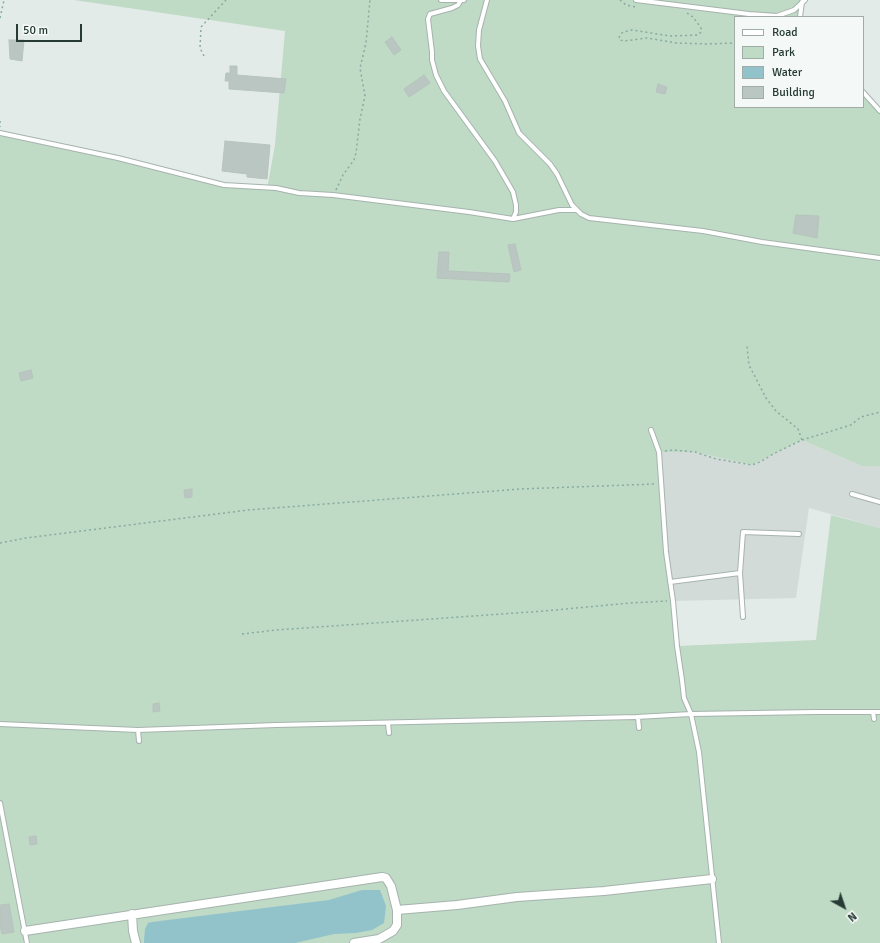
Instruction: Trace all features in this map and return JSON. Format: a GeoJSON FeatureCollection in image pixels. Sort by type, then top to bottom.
{"type":"FeatureCollection","features":[{"type":"Feature","properties":{"kind":"street"},"geometry":{"type":"LineString","coordinates":[[25,931],[382,877],[386,878],[391,886],[398,910],[398,925],[393,931],[379,939],[354,943]]}},
{"type":"Feature","properties":{"kind":"street"},"geometry":{"type":"LineString","coordinates":[[398,910],[457,906],[517,897],[604,891],[712,879]]}},
{"type":"Feature","properties":{"kind":"street"},"geometry":{"type":"LineString","coordinates":[[132,914],[133,931],[136,943]]}},
{"type":"Feature","properties":{"kind":"lane"},"geometry":{"type":"LineString","coordinates":[[441,0],[462,0]]}},
{"type":"Feature","properties":{"kind":"lane"},"geometry":{"type":"LineString","coordinates":[[462,0],[458,5],[452,8],[430,14],[428,19],[432,60],[436,75],[444,91],[477,136],[513,192],[516,212],[513,219]]}},
{"type":"Feature","properties":{"kind":"lane"},"geometry":{"type":"LineString","coordinates":[[487,0],[479,30],[478,46],[480,59],[505,101],[519,133],[550,164],[557,174],[572,205],[581,214],[589,218],[703,231],[762,242],[880,258]]}},
{"type":"Feature","properties":{"kind":"lane"},"geometry":{"type":"LineString","coordinates":[[636,0],[777,16],[794,10],[803,1]]}},
{"type":"Feature","properties":{"kind":"lane"},"geometry":{"type":"LineString","coordinates":[[800,16],[803,1]]}},
{"type":"Feature","properties":{"kind":"lane"},"geometry":{"type":"LineString","coordinates":[[864,93],[880,111]]}},
{"type":"Feature","properties":{"kind":"lane"},"geometry":{"type":"LineString","coordinates":[[0,133],[118,158],[224,185],[276,188],[299,193],[333,195],[513,219],[559,210],[577,210]]}},
{"type":"Feature","properties":{"kind":"lane"},"geometry":{"type":"LineString","coordinates":[[651,430],[659,452],[660,484],[666,552],[684,698],[691,714],[699,752],[719,943]]}},
{"type":"Feature","properties":{"kind":"lane"},"geometry":{"type":"LineString","coordinates":[[852,494],[880,502]]}},
{"type":"Feature","properties":{"kind":"lane"},"geometry":{"type":"LineString","coordinates":[[743,617],[740,573],[743,532],[799,534]]}},
{"type":"Feature","properties":{"kind":"lane"},"geometry":{"type":"LineString","coordinates":[[670,582],[740,573]]}},
{"type":"Feature","properties":{"kind":"lane"},"geometry":{"type":"LineString","coordinates":[[874,712],[874,719]]}},
{"type":"Feature","properties":{"kind":"lane"},"geometry":{"type":"LineString","coordinates":[[0,724],[138,730],[638,717],[691,714],[880,712]]}},
{"type":"Feature","properties":{"kind":"lane"},"geometry":{"type":"LineString","coordinates":[[638,717],[639,728]]}},
{"type":"Feature","properties":{"kind":"lane"},"geometry":{"type":"LineString","coordinates":[[388,723],[389,733]]}},
{"type":"Feature","properties":{"kind":"lane"},"geometry":{"type":"LineString","coordinates":[[138,730],[139,741]]}},
{"type":"Feature","properties":{"kind":"lane"},"geometry":{"type":"LineString","coordinates":[[0,803],[27,943]]}},
{"type":"Feature","properties":{"kind":"path"},"geometry":{"type":"LineString","coordinates":[[0,18],[4,0]]}},
{"type":"Feature","properties":{"kind":"path"},"geometry":{"type":"LineString","coordinates":[[204,56],[200,48],[201,26],[226,0]]}},
{"type":"Feature","properties":{"kind":"path"},"geometry":{"type":"LineString","coordinates":[[333,195],[343,175],[354,160],[356,153],[360,119],[365,96],[360,68],[366,44],[370,0]]}},
{"type":"Feature","properties":{"kind":"path"},"geometry":{"type":"LineString","coordinates":[[620,0],[626,5],[638,7]]}},
{"type":"Feature","properties":{"kind":"path"},"geometry":{"type":"LineString","coordinates":[[686,12],[693,17],[702,28],[698,35],[670,36],[632,30],[623,32],[619,38],[620,40],[624,41],[647,38],[677,43],[734,43]]}},
{"type":"Feature","properties":{"kind":"path"},"geometry":{"type":"LineString","coordinates":[[0,121],[0,127]]}},
{"type":"Feature","properties":{"kind":"path"},"geometry":{"type":"LineString","coordinates":[[747,346],[749,365],[766,398],[776,411],[798,429],[802,440]]}},
{"type":"Feature","properties":{"kind":"path"},"geometry":{"type":"LineString","coordinates":[[659,452],[673,450],[695,452],[716,459],[752,464],[760,462],[802,440],[851,425],[861,417],[880,412]]}},
{"type":"Feature","properties":{"kind":"path"},"geometry":{"type":"LineString","coordinates":[[0,543],[26,538],[248,510],[520,489],[660,484]]}},
{"type":"Feature","properties":{"kind":"path"},"geometry":{"type":"LineString","coordinates":[[242,634],[276,630],[673,601]]}},
{"type":"Feature","properties":{"kind":"shaded area"},"geometry":{"type":"Polygon","coordinates":[[[802,440],[862,466],[880,466],[880,528],[809,508],[796,598],[673,601],[659,452],[695,452],[752,465],[802,440]]]}},
{"type":"Feature","properties":{"kind":"green space"},"geometry":{"type":"Polygon","coordinates":[[[74,0],[805,0],[802,2],[803,16],[734,16],[734,108],[864,108],[864,93],[880,111],[880,466],[862,466],[802,440],[752,465],[695,452],[659,452],[660,484],[677,646],[816,640],[831,515],[880,528],[880,943],[0,943],[0,133],[224,185],[267,189],[275,145],[285,31],[74,0]]]}},
{"type":"Feature","properties":{"kind":"water"},"geometry":{"type":"Polygon","coordinates":[[[362,890],[380,890],[386,906],[384,923],[372,930],[356,933],[334,934],[295,943],[144,943],[145,929],[148,923],[152,922],[329,900],[362,890]]]}},
{"type":"Feature","properties":{"kind":"building"},"geometry":{"type":"Polygon","coordinates":[[[392,37],[401,50],[394,55],[385,42],[392,37]]]}},
{"type":"Feature","properties":{"kind":"building"},"geometry":{"type":"Polygon","coordinates":[[[9,40],[24,40],[22,61],[10,59],[9,40]]]}},
{"type":"Feature","properties":{"kind":"building"},"geometry":{"type":"Polygon","coordinates":[[[230,66],[237,66],[237,75],[286,79],[284,93],[229,89],[229,81],[225,81],[226,73],[230,73],[230,66]]]}},
{"type":"Feature","properties":{"kind":"building"},"geometry":{"type":"Polygon","coordinates":[[[424,75],[430,83],[409,97],[404,89],[424,75]]]}},
{"type":"Feature","properties":{"kind":"building"},"geometry":{"type":"Polygon","coordinates":[[[658,84],[667,87],[665,94],[656,92],[658,84]]]}},
{"type":"Feature","properties":{"kind":"building"},"geometry":{"type":"Polygon","coordinates":[[[225,141],[270,145],[267,179],[247,177],[247,174],[222,171],[225,141]]]}},
{"type":"Feature","properties":{"kind":"building"},"geometry":{"type":"Polygon","coordinates":[[[796,215],[819,216],[817,238],[793,233],[796,215]]]}},
{"type":"Feature","properties":{"kind":"building"},"geometry":{"type":"Polygon","coordinates":[[[515,244],[521,270],[514,272],[508,245],[515,244]]]}},
{"type":"Feature","properties":{"kind":"building"},"geometry":{"type":"Polygon","coordinates":[[[439,252],[449,252],[448,271],[510,274],[509,282],[437,278],[439,252]]]}},
{"type":"Feature","properties":{"kind":"building"},"geometry":{"type":"Polygon","coordinates":[[[31,370],[33,378],[21,381],[19,373],[31,370]]]}},
{"type":"Feature","properties":{"kind":"building"},"geometry":{"type":"Polygon","coordinates":[[[192,489],[192,497],[185,498],[184,490],[192,489]]]}},
{"type":"Feature","properties":{"kind":"building"},"geometry":{"type":"Polygon","coordinates":[[[159,703],[160,711],[153,712],[153,704],[159,703]]]}},
{"type":"Feature","properties":{"kind":"building"},"geometry":{"type":"Polygon","coordinates":[[[36,836],[37,844],[30,845],[29,837],[36,836]]]}},
{"type":"Feature","properties":{"kind":"building"},"geometry":{"type":"Polygon","coordinates":[[[9,904],[14,932],[2,934],[0,926],[0,905],[9,904]]]}}]}
